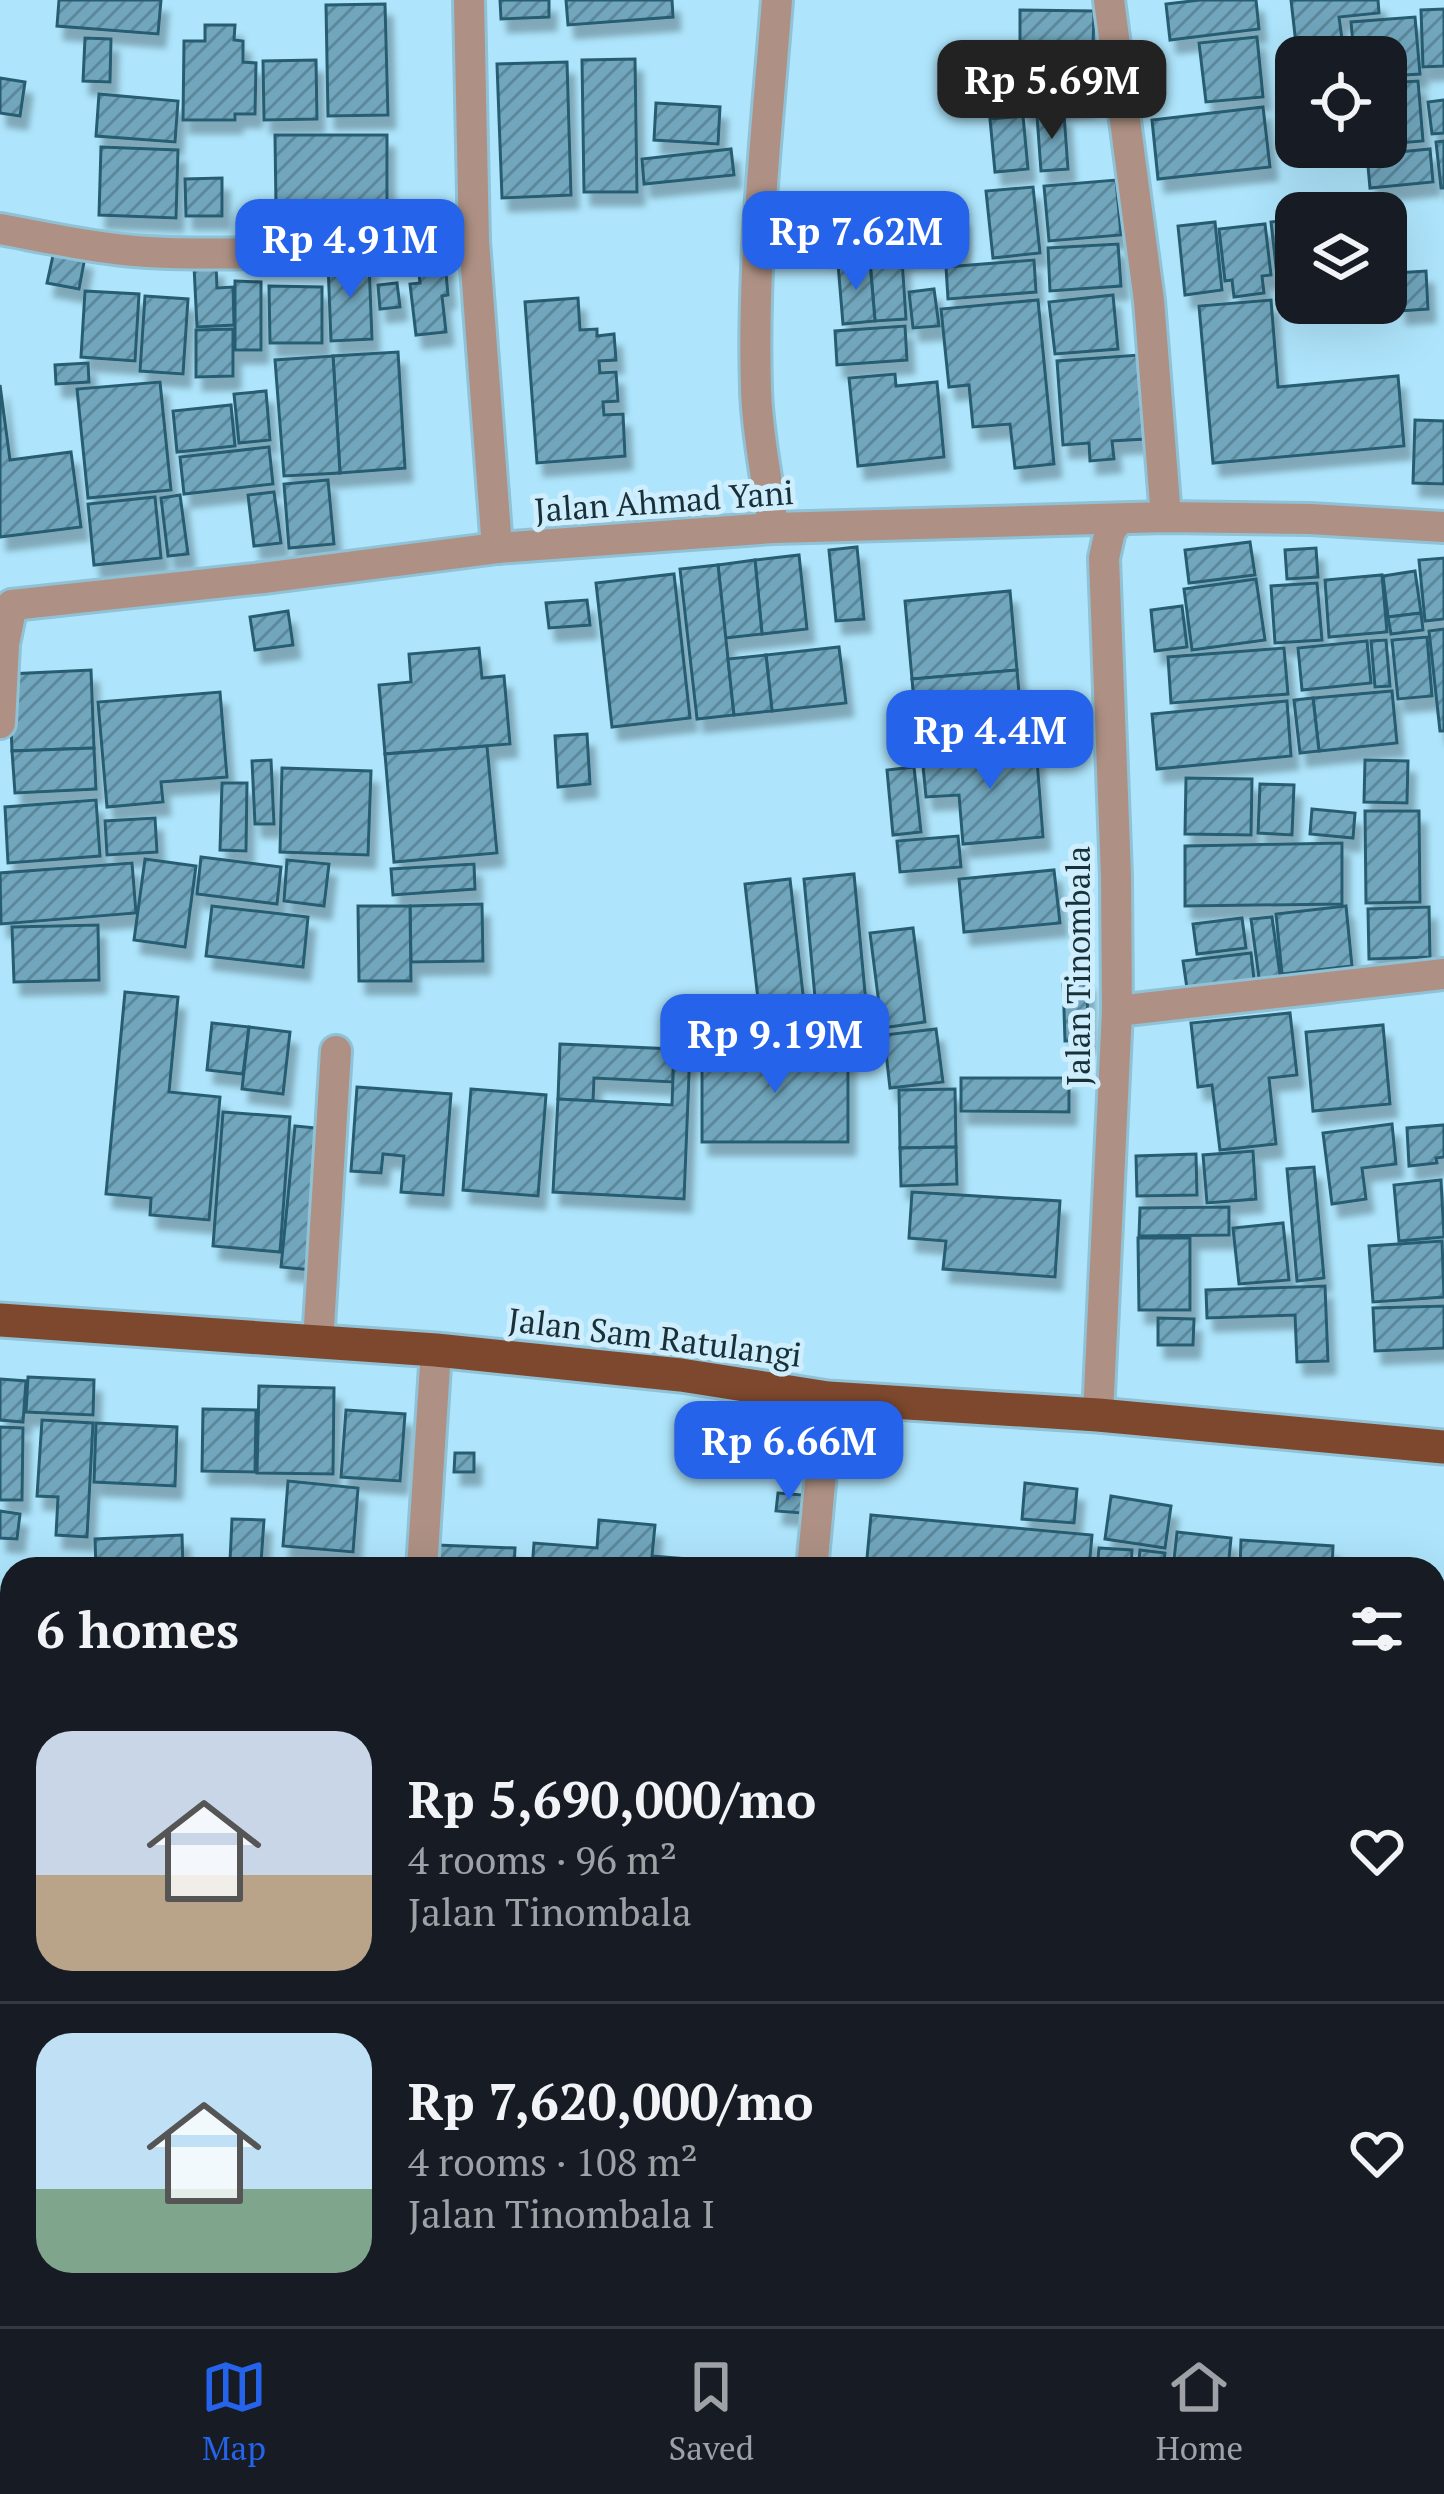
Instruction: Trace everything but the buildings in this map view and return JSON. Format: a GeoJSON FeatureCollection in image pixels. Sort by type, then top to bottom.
{"type":"FeatureCollection","features":[{"type":"Feature","properties":{"kind":"highway","name":"Jalan Sam Ratulangi"},"geometry":{"type":"LineString","coordinates":[[0,1320],[436,1350],[681,1375],[829,1398],[1098,1415],[1444,1447]]}},
{"type":"Feature","properties":{"kind":"street"},"geometry":{"type":"LineString","coordinates":[[469,0],[474,241],[497,548]]}},
{"type":"Feature","properties":{"kind":"street"},"geometry":{"type":"LineString","coordinates":[[773,528],[755,386],[758,259],[777,0]]}},
{"type":"Feature","properties":{"kind":"street"},"geometry":{"type":"LineString","coordinates":[[1109,0],[1149,301],[1166,517]]}},
{"type":"Feature","properties":{"kind":"street"},"geometry":{"type":"LineString","coordinates":[[0,229],[147,252],[474,241]]}},
{"type":"Feature","properties":{"kind":"street","name":"Jalan Ahmad Yani"},"geometry":{"type":"LineString","coordinates":[[0,723],[6,600],[263,578],[497,548],[773,528],[1166,517],[1444,526]]}},
{"type":"Feature","properties":{"kind":"street","name":"Jalan Tinombala"},"geometry":{"type":"LineString","coordinates":[[1098,1415],[1117,1011],[1104,558],[1110,532],[1119,519]]}},
{"type":"Feature","properties":{"kind":"street"},"geometry":{"type":"LineString","coordinates":[[1117,1011],[1444,974]]}},
{"type":"Feature","properties":{"kind":"street"},"geometry":{"type":"LineString","coordinates":[[318,1342],[336,1052]]}},
{"type":"Feature","properties":{"kind":"street"},"geometry":{"type":"LineString","coordinates":[[423,1557],[436,1350]]}},
{"type":"Feature","properties":{"kind":"street"},"geometry":{"type":"LineString","coordinates":[[813,1557],[829,1398]]}}]}
